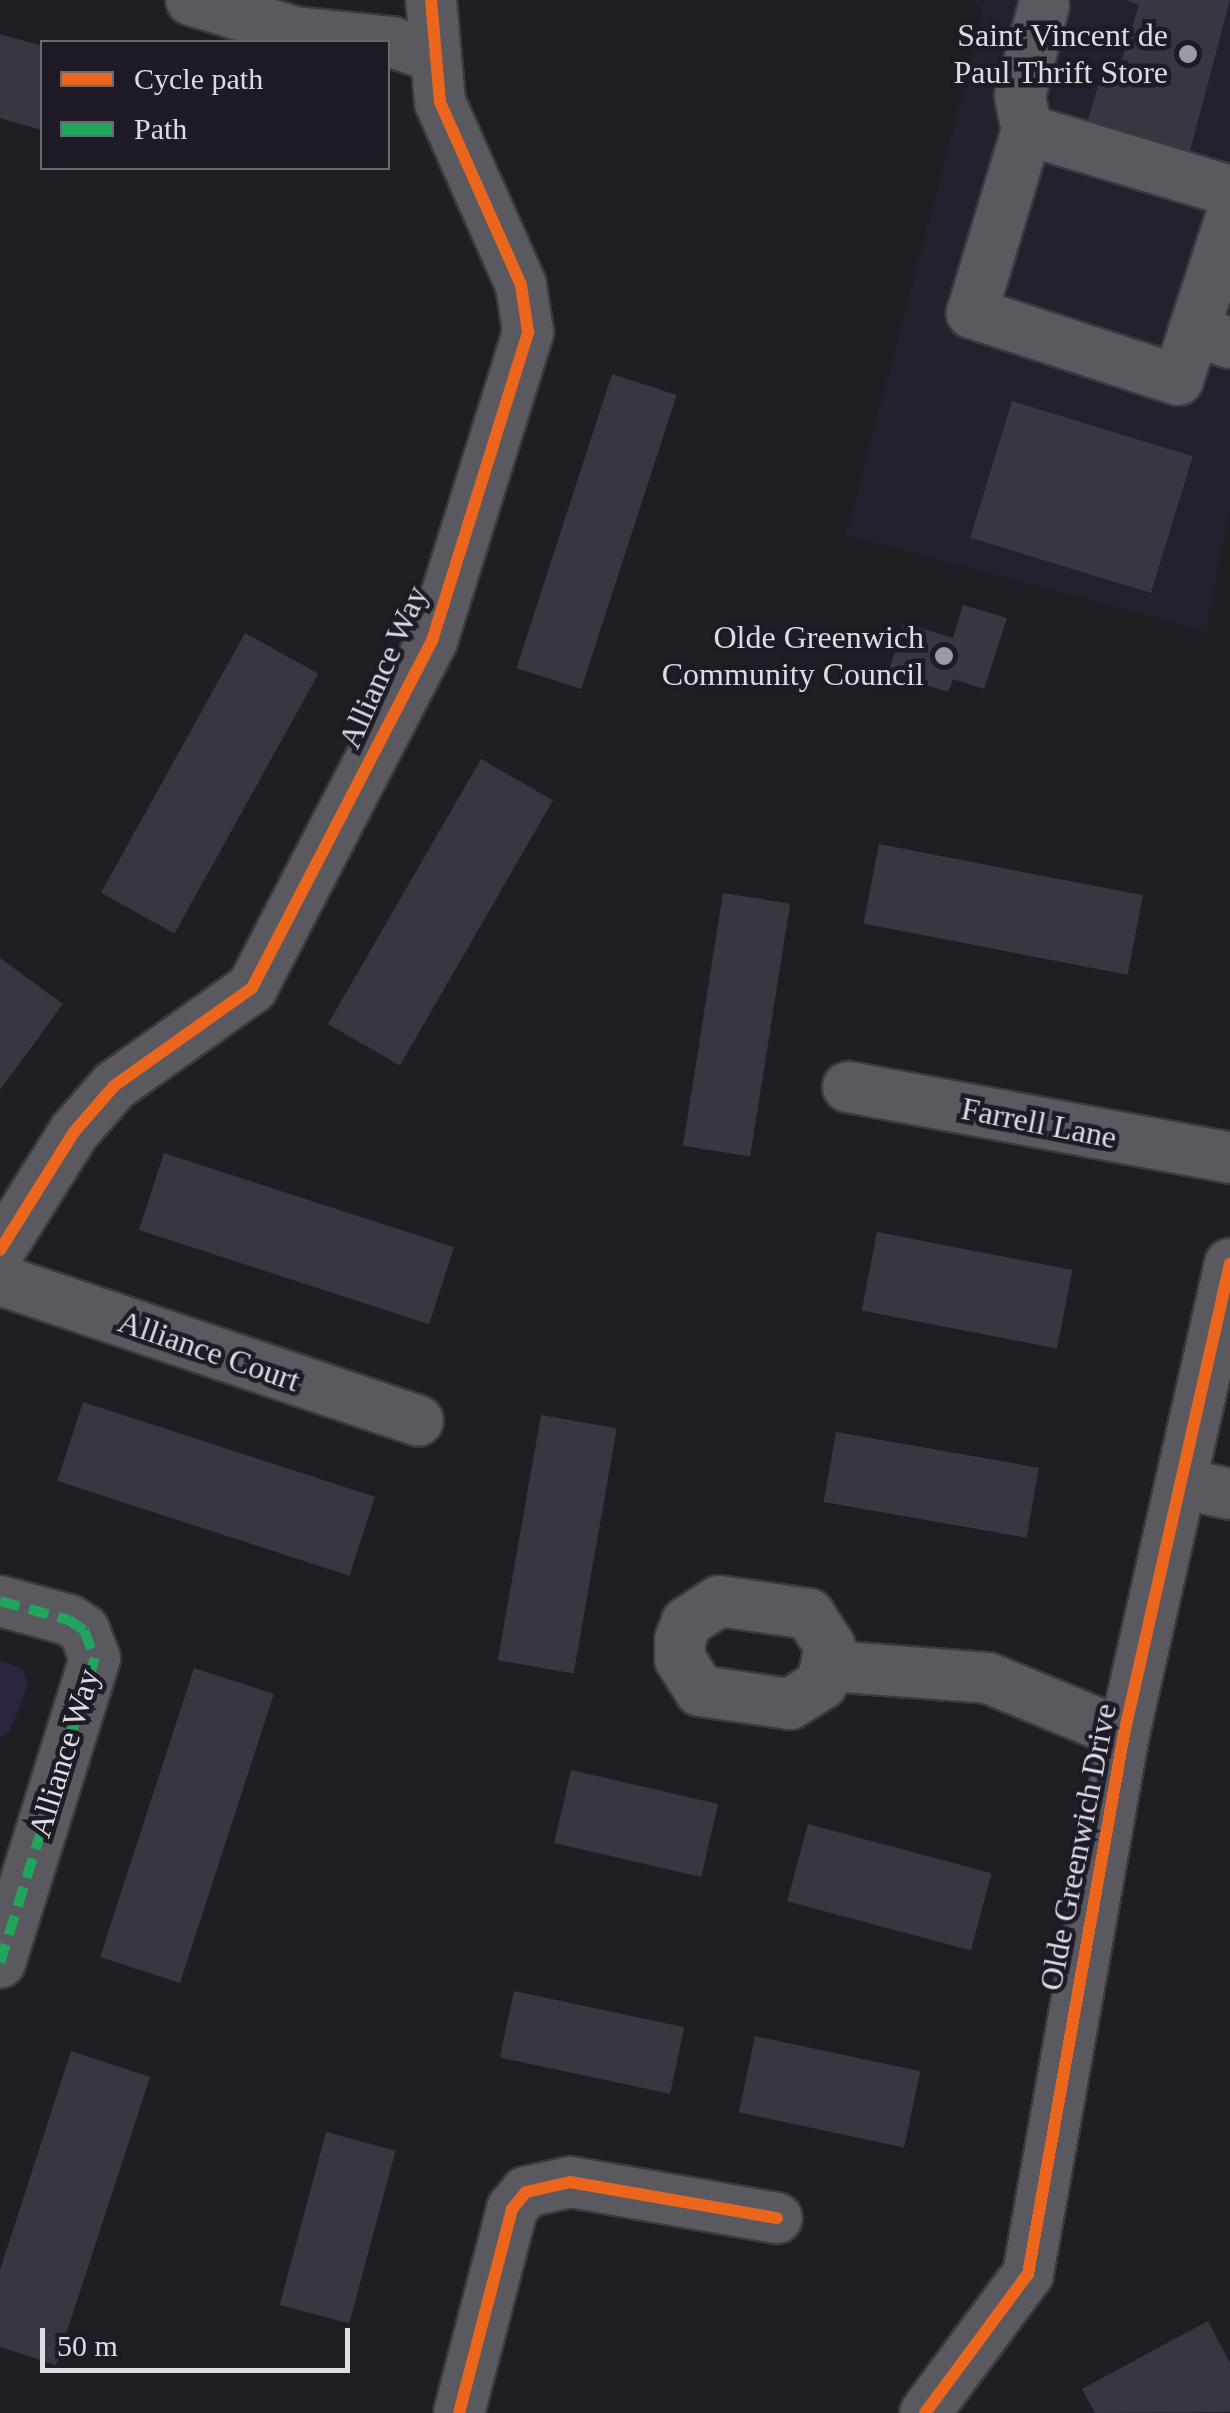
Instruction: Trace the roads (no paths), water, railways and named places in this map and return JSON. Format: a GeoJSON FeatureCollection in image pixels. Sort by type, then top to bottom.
{"type":"FeatureCollection","features":[{"type":"Feature","properties":{"kind":"street"},"geometry":{"type":"LineString","coordinates":[[192,0],[295,32],[373,40]]}},
{"type":"Feature","properties":{"kind":"street","name":"Alliance Way"},"geometry":{"type":"LineString","coordinates":[[0,1250],[74,1132],[114,1086],[252,988],[432,641],[528,332],[521,284],[466,173],[432,56],[431,0]]}},
{"type":"Feature","properties":{"kind":"street"},"geometry":{"type":"LineString","coordinates":[[1044,5],[1020,96],[1026,130],[972,312],[1178,380],[1212,337],[1230,220]]}},
{"type":"Feature","properties":{"kind":"street"},"geometry":{"type":"LineString","coordinates":[[390,42],[432,56]]}},
{"type":"Feature","properties":{"kind":"street"},"geometry":{"type":"LineString","coordinates":[[1026,130],[1230,192]]}},
{"type":"Feature","properties":{"kind":"street","name":"Farrell Lane"},"geometry":{"type":"LineString","coordinates":[[848,1087],[1230,1158]]}},
{"type":"Feature","properties":{"kind":"street","name":"Olde Greenwich Drive"},"geometry":{"type":"LineString","coordinates":[[925,2413],[1028,2274],[1124,1734],[1207,1489],[1230,1268]]}},
{"type":"Feature","properties":{"kind":"street","name":"Alliance Court"},"geometry":{"type":"LineString","coordinates":[[0,1280],[418,1421]]}},
{"type":"Feature","properties":{"kind":"street","name":"Alliance Way"},"geometry":{"type":"LineString","coordinates":[[0,1601],[69,1620],[84,1630],[95,1658],[0,1963]]}},
{"type":"Feature","properties":{"kind":"street"},"geometry":{"type":"LineString","coordinates":[[830,1666],[988,1678],[1124,1734]]}},
{"type":"Feature","properties":{"kind":"street"},"geometry":{"type":"LineString","coordinates":[[459,2413],[512,2209],[526,2192],[570,2182],[777,2218]]}},
{"type":"Feature","properties":{"kind":"place","name":"Saint Vincent de Paul Thrift Store"},"geometry":{"type":"Point","coordinates":[1188,54]}},
{"type":"Feature","properties":{"kind":"place","name":"Olde Greenwich Community Council"},"geometry":{"type":"Point","coordinates":[944,656]}}]}
